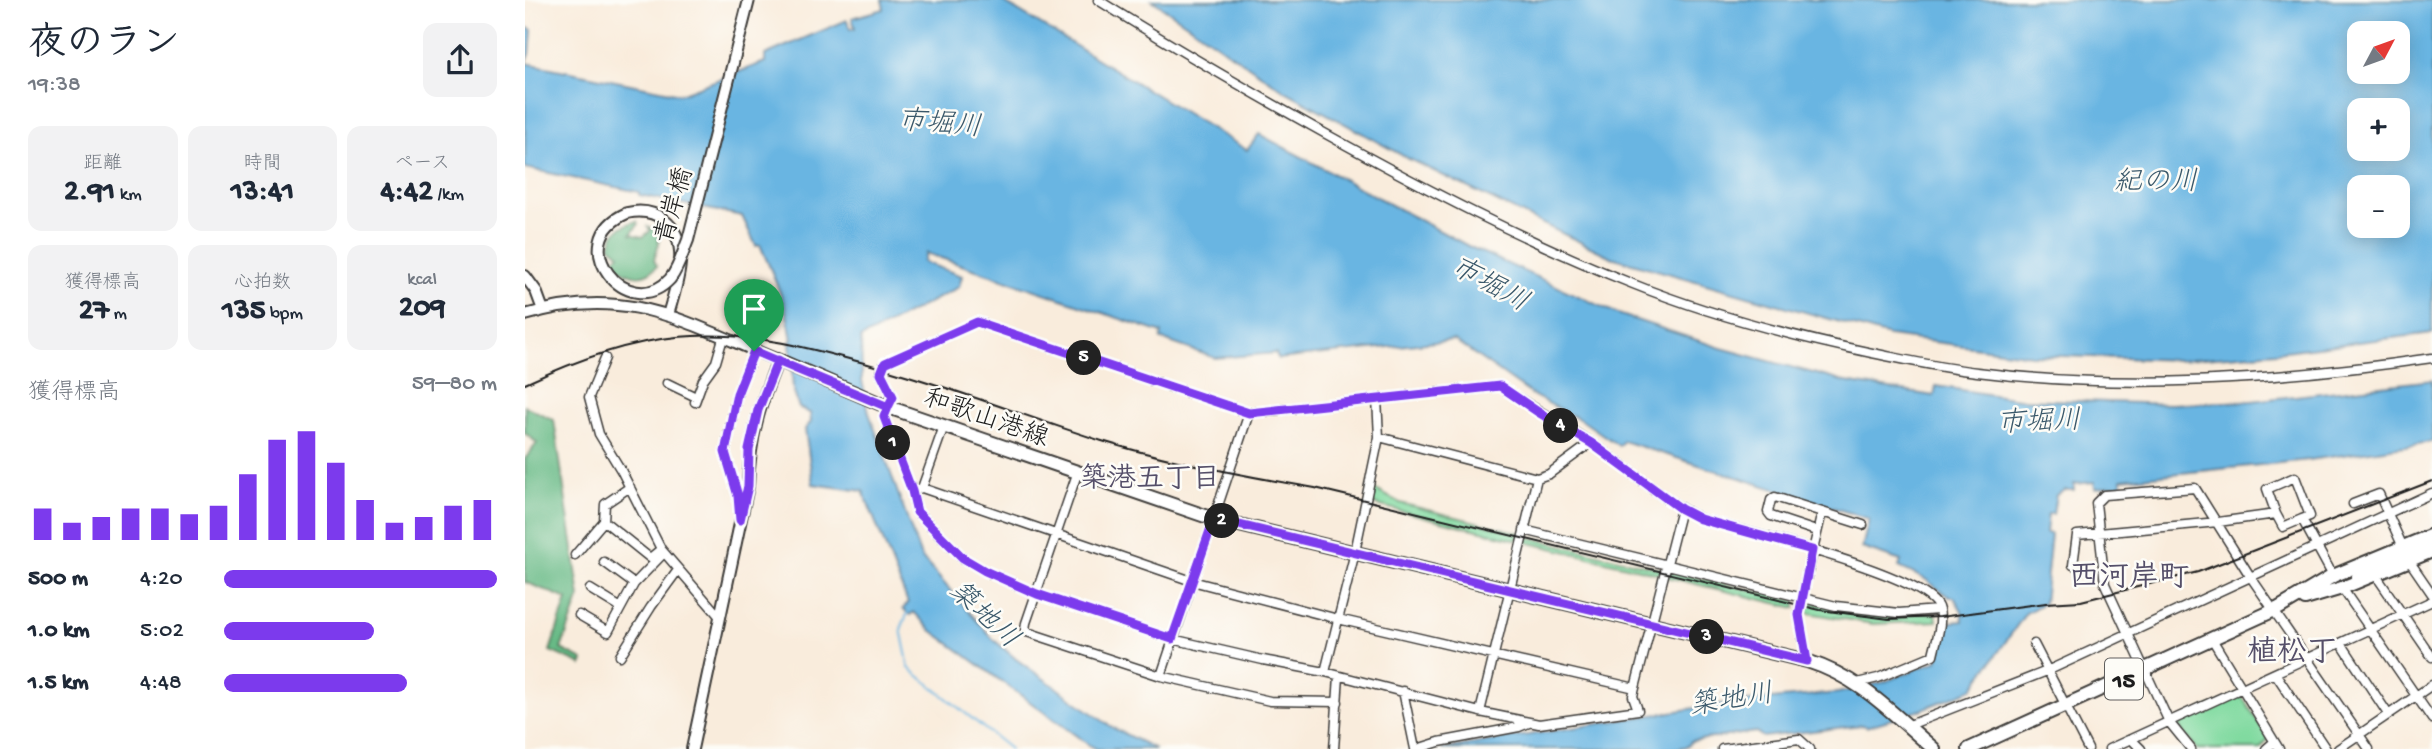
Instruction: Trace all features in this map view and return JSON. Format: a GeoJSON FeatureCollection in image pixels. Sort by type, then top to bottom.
{"type":"FeatureCollection","features":[{"type":"Feature","properties":{"kind":"main road","name":"和歌山港線"},"geometry":{"type":"LineString","coordinates":[[783,363],[888,407],[1214,519],[1807,661],[1831,669],[1858,684],[1934,749]]}},
{"type":"Feature","properties":{"kind":"main road","name":"15"},"geometry":{"type":"LineString","coordinates":[[2308,595],[2333,576],[2432,534]]}},
{"type":"Feature","properties":{"kind":"main road","name":"15"},"geometry":{"type":"LineString","coordinates":[[1969,749],[2308,595],[2342,588],[2432,551]]}},
{"type":"Feature","properties":{"kind":"street","name":"青岸橋"},"geometry":{"type":"LineString","coordinates":[[668,315],[679,273],[680,254],[677,237],[667,222],[657,215],[640,211],[627,213],[613,221],[605,230],[599,246],[607,273],[617,284],[629,290],[651,290],[664,284],[674,273],[688,240],[749,0]]}},
{"type":"Feature","properties":{"kind":"street"},"geometry":{"type":"LineString","coordinates":[[1098,0],[1271,103],[1408,180],[1505,228],[1633,285],[1741,321],[1829,344],[1913,361],[1977,372],[2094,382],[2262,378],[2432,358]]}},
{"type":"Feature","properties":{"kind":"street"},"geometry":{"type":"LineString","coordinates":[[525,276],[536,291],[543,310]]}},
{"type":"Feature","properties":{"kind":"street"},"geometry":{"type":"LineString","coordinates":[[525,315],[579,304],[636,306],[668,315],[783,363],[758,410],[749,450],[748,486],[692,749]]}},
{"type":"Feature","properties":{"kind":"street"},"geometry":{"type":"LineString","coordinates":[[1681,509],[1633,696],[1638,710],[1539,724],[1529,723],[1325,672],[1172,639],[1037,594],[985,571],[963,558],[917,512],[912,491],[884,417],[893,397],[881,373],[885,363],[977,322],[1249,413],[1500,386],[1591,443],[1681,509],[1700,519],[1853,561],[1909,586],[1932,600],[1940,621],[1933,655],[1858,684]]}},
{"type":"Feature","properties":{"kind":"street"},"geometry":{"type":"LineString","coordinates":[[667,383],[695,399],[703,380],[716,362],[723,338]]}},
{"type":"Feature","properties":{"kind":"street"},"geometry":{"type":"LineString","coordinates":[[740,520],[738,496],[725,452],[737,394],[754,351]]}},
{"type":"Feature","properties":{"kind":"street"},"geometry":{"type":"LineString","coordinates":[[605,358],[589,400],[599,434],[663,551],[719,616]]}},
{"type":"Feature","properties":{"kind":"street"},"geometry":{"type":"LineString","coordinates":[[1325,672],[1355,552],[1379,437],[1377,399]]}},
{"type":"Feature","properties":{"kind":"street"},"geometry":{"type":"LineString","coordinates":[[1161,676],[1249,413]]}},
{"type":"Feature","properties":{"kind":"street"},"geometry":{"type":"LineString","coordinates":[[922,488],[944,426]]}},
{"type":"Feature","properties":{"kind":"street"},"geometry":{"type":"LineString","coordinates":[[1379,437],[1537,478],[1549,474],[1591,443]]}},
{"type":"Feature","properties":{"kind":"street"},"geometry":{"type":"LineString","coordinates":[[1078,471],[1025,624],[1027,632],[1161,676],[1270,701],[1338,702]]}},
{"type":"Feature","properties":{"kind":"street"},"geometry":{"type":"LineString","coordinates":[[2295,477],[2310,516],[2283,527],[2276,514],[2267,489],[2295,477]]}},
{"type":"Feature","properties":{"kind":"street"},"geometry":{"type":"LineString","coordinates":[[1480,712],[1537,478]]}},
{"type":"Feature","properties":{"kind":"street"},"geometry":{"type":"LineString","coordinates":[[575,555],[604,521],[605,504],[630,487]]}},
{"type":"Feature","properties":{"kind":"street"},"geometry":{"type":"LineString","coordinates":[[912,491],[922,488],[1192,581],[1338,619],[1635,688]]}},
{"type":"Feature","properties":{"kind":"street"},"geometry":{"type":"LineString","coordinates":[[2191,749],[2169,722],[2105,584],[2096,503],[2104,495],[2195,488],[2250,576],[2276,609],[2369,749]]}},
{"type":"Feature","properties":{"kind":"street"},"geometry":{"type":"LineString","coordinates":[[1903,722],[2047,671],[2432,493]]}},
{"type":"Feature","properties":{"kind":"street"},"geometry":{"type":"LineString","coordinates":[[2353,504],[2379,494],[2402,545]]}},
{"type":"Feature","properties":{"kind":"street"},"geometry":{"type":"LineString","coordinates":[[1817,531],[1771,516],[1768,509],[1771,500],[1776,497],[1863,525]]}},
{"type":"Feature","properties":{"kind":"street"},"geometry":{"type":"LineString","coordinates":[[1807,661],[1799,615],[1822,512]]}},
{"type":"Feature","properties":{"kind":"street"},"geometry":{"type":"LineString","coordinates":[[2073,565],[2077,535],[2276,514]]}},
{"type":"Feature","properties":{"kind":"street"},"geometry":{"type":"LineString","coordinates":[[2302,519],[2333,576]]}},
{"type":"Feature","properties":{"kind":"street"},"geometry":{"type":"LineString","coordinates":[[604,521],[650,558],[663,551]]}},
{"type":"Feature","properties":{"kind":"street"},"geometry":{"type":"LineString","coordinates":[[1524,530],[1836,606],[1899,613],[1938,610]]}},
{"type":"Feature","properties":{"kind":"street"},"geometry":{"type":"LineString","coordinates":[[2308,595],[2432,542]]}},
{"type":"Feature","properties":{"kind":"street"},"geometry":{"type":"LineString","coordinates":[[579,615],[607,633],[635,584],[663,551]]}},
{"type":"Feature","properties":{"kind":"street"},"geometry":{"type":"LineString","coordinates":[[2408,559],[2432,594]]}},
{"type":"Feature","properties":{"kind":"street"},"geometry":{"type":"LineString","coordinates":[[604,562],[635,584]]}},
{"type":"Feature","properties":{"kind":"street"},"geometry":{"type":"LineString","coordinates":[[620,656],[678,570]]}},
{"type":"Feature","properties":{"kind":"street"},"geometry":{"type":"LineString","coordinates":[[2375,574],[2432,657]]}},
{"type":"Feature","properties":{"kind":"street"},"geometry":{"type":"LineString","coordinates":[[2342,588],[2432,719]]}},
{"type":"Feature","properties":{"kind":"street"},"geometry":{"type":"LineString","coordinates":[[590,589],[621,608]]}},
{"type":"Feature","properties":{"kind":"street"},"geometry":{"type":"LineString","coordinates":[[2109,749],[2432,601]]}},
{"type":"Feature","properties":{"kind":"street"},"geometry":{"type":"LineString","coordinates":[[2212,639],[2277,745],[2266,749]]}},
{"type":"Feature","properties":{"kind":"street"},"geometry":{"type":"LineString","coordinates":[[2340,643],[2388,714]]}},
{"type":"Feature","properties":{"kind":"street"},"geometry":{"type":"LineString","coordinates":[[2035,645],[2088,749]]}},
{"type":"Feature","properties":{"kind":"street"},"geometry":{"type":"LineString","coordinates":[[2275,673],[2326,749]]}},
{"type":"Feature","properties":{"kind":"street"},"geometry":{"type":"LineString","coordinates":[[1334,749],[1339,676]]}},
{"type":"Feature","properties":{"kind":"street"},"geometry":{"type":"LineString","coordinates":[[2338,749],[2432,685]]}},
{"type":"Feature","properties":{"kind":"street"},"geometry":{"type":"LineString","coordinates":[[1403,691],[1416,749],[1529,723]]}},
{"type":"Feature","properties":{"kind":"street"},"geometry":{"type":"LineString","coordinates":[[1722,749],[1799,739],[1810,749]]}},
{"type":"Feature","properties":{"kind":"street"},"geometry":{"type":"LineString","coordinates":[[2131,739],[2141,749]]}},
{"type":"Feature","properties":{"kind":"green space"},"geometry":{"type":"Polygon","coordinates":[[[637,221],[638,225],[631,234],[643,237],[650,231],[648,227],[657,231],[659,244],[654,260],[657,266],[641,276],[625,272],[614,264],[615,258],[620,254],[610,246],[619,229],[637,221]]]}},
{"type":"Feature","properties":{"kind":"green space"},"geometry":{"type":"Polygon","coordinates":[[[525,406],[554,420],[580,597],[561,649],[583,660],[582,665],[550,651],[567,599],[525,582],[525,459],[537,443],[525,433],[525,406]]]}},
{"type":"Feature","properties":{"kind":"green space"},"geometry":{"type":"Polygon","coordinates":[[[1374,489],[1400,503],[1520,533],[1518,540],[1369,503],[1374,489]]]}},
{"type":"Feature","properties":{"kind":"green space"},"geometry":{"type":"Polygon","coordinates":[[[1527,537],[1661,569],[1660,574],[1526,542],[1527,537]]]}},
{"type":"Feature","properties":{"kind":"green space"},"geometry":{"type":"Polygon","coordinates":[[[1669,571],[1796,601],[1796,608],[1667,577],[1669,571]]]}},
{"type":"Feature","properties":{"kind":"green space"},"geometry":{"type":"Polygon","coordinates":[[[1804,601],[1869,614],[1936,613],[1937,621],[1873,624],[1803,612],[1804,601]]]}},
{"type":"Feature","properties":{"kind":"green space"},"geometry":{"type":"Polygon","coordinates":[[[2238,694],[2269,739],[2260,749],[2197,749],[2177,725],[2179,721],[2238,694]]]}},
{"type":"Feature","properties":{"kind":"water","name":"市堀川"},"geometry":{"type":"Polygon","coordinates":[[[882,0],[1000,0],[1247,150],[1259,134],[1468,246],[1618,314],[1721,348],[1846,382],[1934,396],[1936,386],[2018,399],[2170,404],[2252,401],[2432,380],[2432,442],[2309,460],[2122,479],[2122,485],[2095,488],[2094,482],[2074,484],[2074,490],[2065,490],[2056,495],[2053,514],[2048,514],[2046,533],[2051,534],[2044,603],[2026,613],[1972,689],[1918,711],[1866,727],[1862,725],[1763,737],[1756,732],[1691,741],[1688,746],[1675,749],[1441,749],[1727,703],[1838,693],[1884,682],[1937,661],[1950,622],[1963,621],[1962,611],[1954,597],[1949,597],[1925,579],[1899,567],[1901,561],[1862,548],[1869,519],[1623,441],[1619,446],[1583,421],[1534,396],[1454,340],[1278,359],[1276,353],[1215,358],[1161,339],[1162,333],[926,253],[923,262],[962,276],[959,287],[861,338],[862,381],[869,413],[921,557],[993,639],[1016,659],[1113,728],[1155,749],[1097,749],[931,630],[914,612],[910,615],[903,609],[908,603],[863,491],[813,484],[805,429],[811,422],[810,413],[799,408],[793,389],[792,340],[787,315],[760,245],[756,246],[742,216],[525,168],[525,27],[532,30],[530,54],[526,63],[680,94],[765,62],[765,55],[847,20],[850,29],[855,28],[852,18],[884,9],[882,0]]]}},
{"type":"Feature","properties":{"kind":"water","name":"紀の川"},"geometry":{"type":"Polygon","coordinates":[[[1152,0],[2432,0],[2432,333],[2276,352],[2180,360],[2032,355],[1889,336],[1611,257],[1407,158],[1285,91],[1152,0]]]}},
{"type":"Feature","properties":{"kind":"waterway"},"geometry":{"type":"LineString","coordinates":[[908,612],[901,629],[909,668],[1010,749]]}},
{"type":"Feature","properties":{"kind":"railway"},"geometry":{"type":"LineString","coordinates":[[525,384],[599,354],[638,343],[700,336],[764,340],[806,348],[945,387],[1154,456],[1315,488],[1820,610],[1889,619],[1940,617],[2081,601],[2198,572],[2432,481]]}},
{"type":"Feature","properties":{"kind":"district","name":"築港五丁目"},"geometry":{"type":"Point","coordinates":[1150,476]}},
{"type":"Feature","properties":{"kind":"district","name":"西河岸町"},"geometry":{"type":"Point","coordinates":[2129,575]}},
{"type":"Feature","properties":{"kind":"district","name":"植松丁"},"geometry":{"type":"Point","coordinates":[2292,650]}},
{"type":"Feature","properties":{"kind":"route"},"geometry":{"type":"LineString","coordinates":[[754,351],[737,394],[725,452],[738,496],[740,520],[748,486],[749,450],[758,410],[778,360],[888,407],[884,417],[912,491],[917,512],[963,558],[1037,594],[1172,639],[1214,519],[1807,661],[1799,615],[1812,550],[1700,519],[1681,509],[1591,443],[1500,386],[1249,413],[977,322],[885,363],[881,373],[893,397],[888,407],[787,365],[778,360],[754,351]]}},
{"type":"Feature","properties":{"kind":"water label","name":"築地川"},"geometry":{"type":"Point","coordinates":[986,613]}},
{"type":"Feature","properties":{"kind":"water label","name":"築地川"},"geometry":{"type":"Point","coordinates":[1731,697]}}]}
